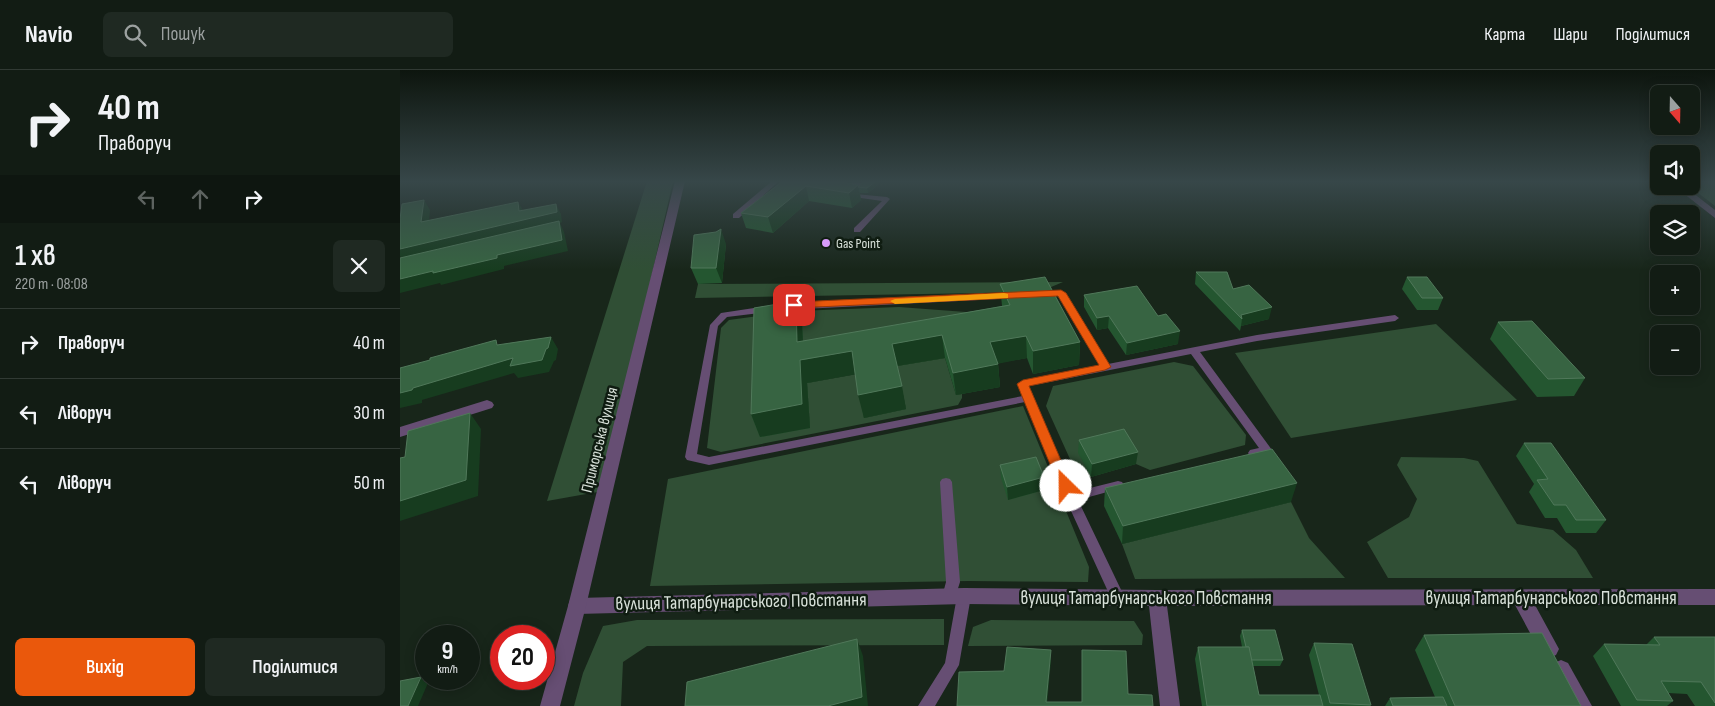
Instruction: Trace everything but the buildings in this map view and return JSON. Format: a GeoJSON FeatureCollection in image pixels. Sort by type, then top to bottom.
{"type":"FeatureCollection","features":[{"type":"Feature","properties":{"kind":"street","name":"Приморська вулиця"},"geometry":{"type":"LineString","coordinates":[[550,706],[578,606],[673,211]]}},
{"type":"Feature","properties":{"kind":"street"},"geometry":{"type":"LineString","coordinates":[[400,432],[487,406]]}},
{"type":"Feature","properties":{"kind":"street","name":"вулиця Татарбунарського Повстання"},"geometry":{"type":"LineString","coordinates":[[578,606],[957,597],[1715,597]]}},
{"type":"Feature","properties":{"kind":"street"},"geometry":{"type":"LineString","coordinates":[[1157,598],[1170,706]]}},
{"type":"Feature","properties":{"kind":"street"},"geometry":{"type":"LineString","coordinates":[[1521,598],[1582,706]]}},
{"type":"Feature","properties":{"kind":"lane"},"geometry":{"type":"LineString","coordinates":[[736,216],[742,211]]}},
{"type":"Feature","properties":{"kind":"lane"},"geometry":{"type":"LineString","coordinates":[[857,230],[876,211]]}},
{"type":"Feature","properties":{"kind":"lane"},"geometry":{"type":"LineString","coordinates":[[1030,398],[709,461],[691,457],[714,324],[724,315],[794,305],[1061,293],[1105,367]]}},
{"type":"Feature","properties":{"kind":"lane"},"geometry":{"type":"LineString","coordinates":[[1118,598],[1071,497],[1023,384],[1257,338],[1395,318]]}},
{"type":"Feature","properties":{"kind":"lane"},"geometry":{"type":"LineString","coordinates":[[1193,350],[1267,450],[1239,457]]}},
{"type":"Feature","properties":{"kind":"lane"},"geometry":{"type":"LineString","coordinates":[[926,706],[952,665],[957,597],[953,582],[946,482]]}},
{"type":"Feature","properties":{"kind":"lane"},"geometry":{"type":"LineString","coordinates":[[1071,497],[1127,483]]}},
{"type":"Feature","properties":{"kind":"green space"},"geometry":{"type":"Polygon","coordinates":[[[638,211],[666,211],[603,491],[547,501],[638,211]]]}},
{"type":"Feature","properties":{"kind":"green space"},"geometry":{"type":"Polygon","coordinates":[[[1063,282],[1044,290],[983,293],[695,298],[698,284],[1063,282]]]}},
{"type":"Feature","properties":{"kind":"green space"},"geometry":{"type":"Polygon","coordinates":[[[899,307],[966,312],[980,332],[804,364],[762,330],[810,428],[807,383],[857,374],[864,418],[906,409],[897,366],[945,358],[956,395],[962,394],[958,405],[721,452],[707,448],[721,328],[729,320],[797,311],[899,307]]]}},
{"type":"Feature","properties":{"kind":"green space"},"geometry":{"type":"Polygon","coordinates":[[[1436,324],[1517,400],[1291,438],[1235,353],[1436,324]]]}},
{"type":"Feature","properties":{"kind":"green space"},"geometry":{"type":"Polygon","coordinates":[[[1174,362],[1193,366],[1246,435],[1245,445],[1150,470],[1136,464],[1122,441],[1079,453],[1091,477],[1079,479],[1046,406],[1053,386],[1174,362]]]}},
{"type":"Feature","properties":{"kind":"green space"},"geometry":{"type":"Polygon","coordinates":[[[1023,406],[1089,567],[1088,582],[969,581],[650,586],[668,479],[1023,406]]]}},
{"type":"Feature","properties":{"kind":"green space"},"geometry":{"type":"Polygon","coordinates":[[[1401,457],[1464,458],[1478,461],[1517,524],[1553,530],[1576,550],[1593,578],[1388,578],[1367,542],[1409,517],[1417,499],[1397,465],[1401,457]]]}},
{"type":"Feature","properties":{"kind":"green space"},"geometry":{"type":"Polygon","coordinates":[[[1291,502],[1309,538],[1345,578],[1135,579],[1122,544],[1291,502]]]}},
{"type":"Feature","properties":{"kind":"green space"},"geometry":{"type":"Polygon","coordinates":[[[944,619],[944,645],[647,646],[623,662],[621,706],[574,706],[583,673],[603,626],[637,620],[944,619]]]}},
{"type":"Feature","properties":{"kind":"green space"},"geometry":{"type":"Polygon","coordinates":[[[991,620],[1134,621],[1143,635],[1142,645],[968,646],[973,627],[991,620]]]}},
{"type":"Feature","properties":{"kind":"slow traffic"},"geometry":{"type":"LineString","coordinates":[[895,301],[1004,296]]}},
{"type":"Feature","properties":{"kind":"place","name":"Gas Point"},"geometry":{"type":"Point","coordinates":[826,243]}},
{"type":"Feature","properties":{"kind":"route"},"geometry":{"type":"LineString","coordinates":[[794,305],[1061,293],[1105,367],[1023,384],[1066,486]]}}]}
